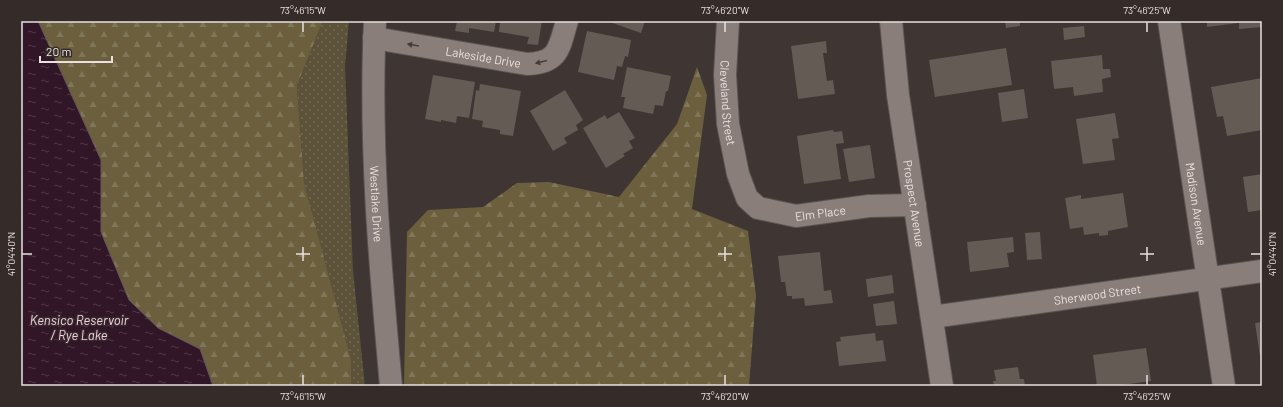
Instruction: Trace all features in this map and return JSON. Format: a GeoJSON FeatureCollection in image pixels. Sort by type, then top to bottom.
{"type":"FeatureCollection","features":[{"type":"Feature","properties":{"kind":"street","name":"Lakeside Drive"},"geometry":{"type":"LineString","coordinates":[[375,30],[526,64],[541,64],[552,58],[560,45],[567,21]]}},
{"type":"Feature","properties":{"kind":"street","name":"Cleveland Street"},"geometry":{"type":"LineString","coordinates":[[728,21],[725,75],[728,124],[741,183]]}},
{"type":"Feature","properties":{"kind":"street","name":"Prospect Avenue"},"geometry":{"type":"LineString","coordinates":[[891,21],[898,95],[942,386]]}},
{"type":"Feature","properties":{"kind":"street","name":"Madison Avenue"},"geometry":{"type":"LineString","coordinates":[[1169,21],[1224,386]]}},
{"type":"Feature","properties":{"kind":"street","name":"Westlake Drive"},"geometry":{"type":"LineString","coordinates":[[375,30],[375,192],[380,270],[391,386]]}},
{"type":"Feature","properties":{"kind":"street","name":"Elm Place"},"geometry":{"type":"LineString","coordinates":[[741,183],[747,198],[758,208],[796,216],[869,206],[915,205]]}},
{"type":"Feature","properties":{"kind":"street","name":"Sherwood Street"},"geometry":{"type":"LineString","coordinates":[[932,317],[1262,271]]}},
{"type":"Feature","properties":{"kind":"shaded area"},"geometry":{"type":"Polygon","coordinates":[[[323,21],[349,21],[345,66],[353,271],[365,386],[351,386],[351,359],[304,182],[297,85],[323,21]]]}},
{"type":"Feature","properties":{"kind":"green space"},"geometry":{"type":"Polygon","coordinates":[[[38,21],[323,21],[297,85],[304,182],[351,359],[351,386],[213,386],[200,349],[158,328],[129,300],[101,232],[101,160],[38,21]]]}},
{"type":"Feature","properties":{"kind":"green space"},"geometry":{"type":"Polygon","coordinates":[[[697,67],[707,95],[692,209],[748,231],[756,296],[749,386],[404,386],[407,232],[428,210],[483,207],[517,183],[549,182],[619,197],[677,124],[697,67]]]}},
{"type":"Feature","properties":{"kind":"water","name":"Kensico Reservoir / Rye Lake"},"geometry":{"type":"Polygon","coordinates":[[[21,21],[38,21],[101,160],[101,232],[129,300],[158,328],[200,349],[213,386],[21,386],[21,21]]]}},
{"type":"Feature","properties":{"kind":"building"},"geometry":{"type":"Polygon","coordinates":[[[457,21],[496,21],[494,32],[469,28],[469,33],[455,31],[457,21]]]}},
{"type":"Feature","properties":{"kind":"building"},"geometry":{"type":"Polygon","coordinates":[[[500,21],[542,21],[538,45],[527,44],[529,37],[499,32],[500,21]]]}},
{"type":"Feature","properties":{"kind":"building"},"geometry":{"type":"Polygon","coordinates":[[[607,21],[645,21],[641,33],[607,21]]]}},
{"type":"Feature","properties":{"kind":"building"},"geometry":{"type":"Polygon","coordinates":[[[1005,21],[1020,21],[1020,26],[1006,28],[1005,21]]]}},
{"type":"Feature","properties":{"kind":"building"},"geometry":{"type":"Polygon","coordinates":[[[1207,21],[1262,21],[1262,27],[1239,29],[1239,23],[1207,27],[1207,21]]]}},
{"type":"Feature","properties":{"kind":"building"},"geometry":{"type":"Polygon","coordinates":[[[1084,26],[1085,37],[1064,40],[1063,28],[1084,26]]]}},
{"type":"Feature","properties":{"kind":"building"},"geometry":{"type":"Polygon","coordinates":[[[587,31],[631,40],[628,57],[625,56],[622,67],[617,66],[614,80],[578,72],[587,31]]]}},
{"type":"Feature","properties":{"kind":"building"},"geometry":{"type":"Polygon","coordinates":[[[826,41],[827,53],[823,53],[827,81],[833,80],[835,94],[798,99],[791,46],[826,41]]]}},
{"type":"Feature","properties":{"kind":"building"},"geometry":{"type":"Polygon","coordinates":[[[1006,48],[1012,85],[935,97],[929,60],[1006,48]]]}},
{"type":"Feature","properties":{"kind":"building"},"geometry":{"type":"Polygon","coordinates":[[[1102,55],[1103,69],[1110,69],[1111,77],[1102,79],[1103,92],[1074,96],[1073,87],[1054,89],[1051,61],[1102,55]]]}},
{"type":"Feature","properties":{"kind":"building"},"geometry":{"type":"Polygon","coordinates":[[[627,67],[671,76],[663,106],[655,105],[653,114],[623,108],[625,97],[621,97],[627,67]]]}},
{"type":"Feature","properties":{"kind":"building"},"geometry":{"type":"Polygon","coordinates":[[[433,75],[475,82],[469,118],[457,116],[456,123],[425,119],[433,75]]]}},
{"type":"Feature","properties":{"kind":"building"},"geometry":{"type":"Polygon","coordinates":[[[1262,78],[1262,130],[1227,136],[1223,116],[1217,117],[1211,87],[1262,78]]]}},
{"type":"Feature","properties":{"kind":"building"},"geometry":{"type":"Polygon","coordinates":[[[480,84],[521,91],[513,136],[500,134],[500,130],[482,127],[483,121],[472,119],[476,90],[479,91],[480,84]]]}},
{"type":"Feature","properties":{"kind":"building"},"geometry":{"type":"Polygon","coordinates":[[[1024,89],[1028,118],[1002,122],[998,93],[1024,89]]]}},
{"type":"Feature","properties":{"kind":"building"},"geometry":{"type":"Polygon","coordinates":[[[565,90],[583,120],[576,125],[578,130],[564,138],[567,143],[553,151],[530,111],[565,90]]]}},
{"type":"Feature","properties":{"kind":"building"},"geometry":{"type":"Polygon","coordinates":[[[619,112],[635,138],[629,141],[633,148],[623,154],[625,156],[606,168],[583,128],[605,115],[607,119],[619,112]]]}},
{"type":"Feature","properties":{"kind":"building"},"geometry":{"type":"Polygon","coordinates":[[[1115,113],[1119,138],[1112,139],[1115,160],[1083,164],[1076,119],[1115,113]]]}},
{"type":"Feature","properties":{"kind":"building"},"geometry":{"type":"Polygon","coordinates":[[[833,130],[834,132],[842,131],[844,143],[836,144],[841,179],[804,184],[797,136],[833,130]]]}},
{"type":"Feature","properties":{"kind":"building"},"geometry":{"type":"Polygon","coordinates":[[[870,145],[875,178],[849,182],[843,149],[870,145]]]}},
{"type":"Feature","properties":{"kind":"building"},"geometry":{"type":"Polygon","coordinates":[[[1262,174],[1262,210],[1248,212],[1243,177],[1262,174]]]}},
{"type":"Feature","properties":{"kind":"building"},"geometry":{"type":"Polygon","coordinates":[[[1123,193],[1128,227],[1108,231],[1108,235],[1099,236],[1099,233],[1084,235],[1083,227],[1070,229],[1065,198],[1081,195],[1081,199],[1123,193]]]}},
{"type":"Feature","properties":{"kind":"building"},"geometry":{"type":"Polygon","coordinates":[[[1040,232],[1042,259],[1027,260],[1025,233],[1040,232]]]}},
{"type":"Feature","properties":{"kind":"building"},"geometry":{"type":"Polygon","coordinates":[[[1013,237],[1014,252],[1007,253],[1009,267],[970,272],[967,242],[1013,237]]]}},
{"type":"Feature","properties":{"kind":"building"},"geometry":{"type":"Polygon","coordinates":[[[820,252],[824,291],[831,290],[833,303],[805,306],[804,298],[792,299],[792,296],[787,296],[785,282],[781,282],[778,256],[820,252]]]}},
{"type":"Feature","properties":{"kind":"building"},"geometry":{"type":"Polygon","coordinates":[[[892,275],[894,293],[868,297],[866,279],[892,275]]]}},
{"type":"Feature","properties":{"kind":"building"},"geometry":{"type":"Polygon","coordinates":[[[894,301],[897,324],[876,326],[873,304],[894,301]]]}},
{"type":"Feature","properties":{"kind":"building"},"geometry":{"type":"Polygon","coordinates":[[[1262,322],[1262,363],[1261,363],[1255,323],[1262,322]]]}},
{"type":"Feature","properties":{"kind":"building"},"geometry":{"type":"Polygon","coordinates":[[[875,333],[876,341],[883,340],[886,361],[839,366],[836,342],[841,341],[840,337],[875,333]]]}},
{"type":"Feature","properties":{"kind":"building"},"geometry":{"type":"Polygon","coordinates":[[[1146,348],[1151,381],[1115,386],[1097,386],[1093,355],[1146,348]]]}},
{"type":"Feature","properties":{"kind":"building"},"geometry":{"type":"Polygon","coordinates":[[[1018,367],[1020,379],[1024,379],[1025,386],[994,386],[993,381],[996,381],[994,370],[1018,367]]]}}]}
